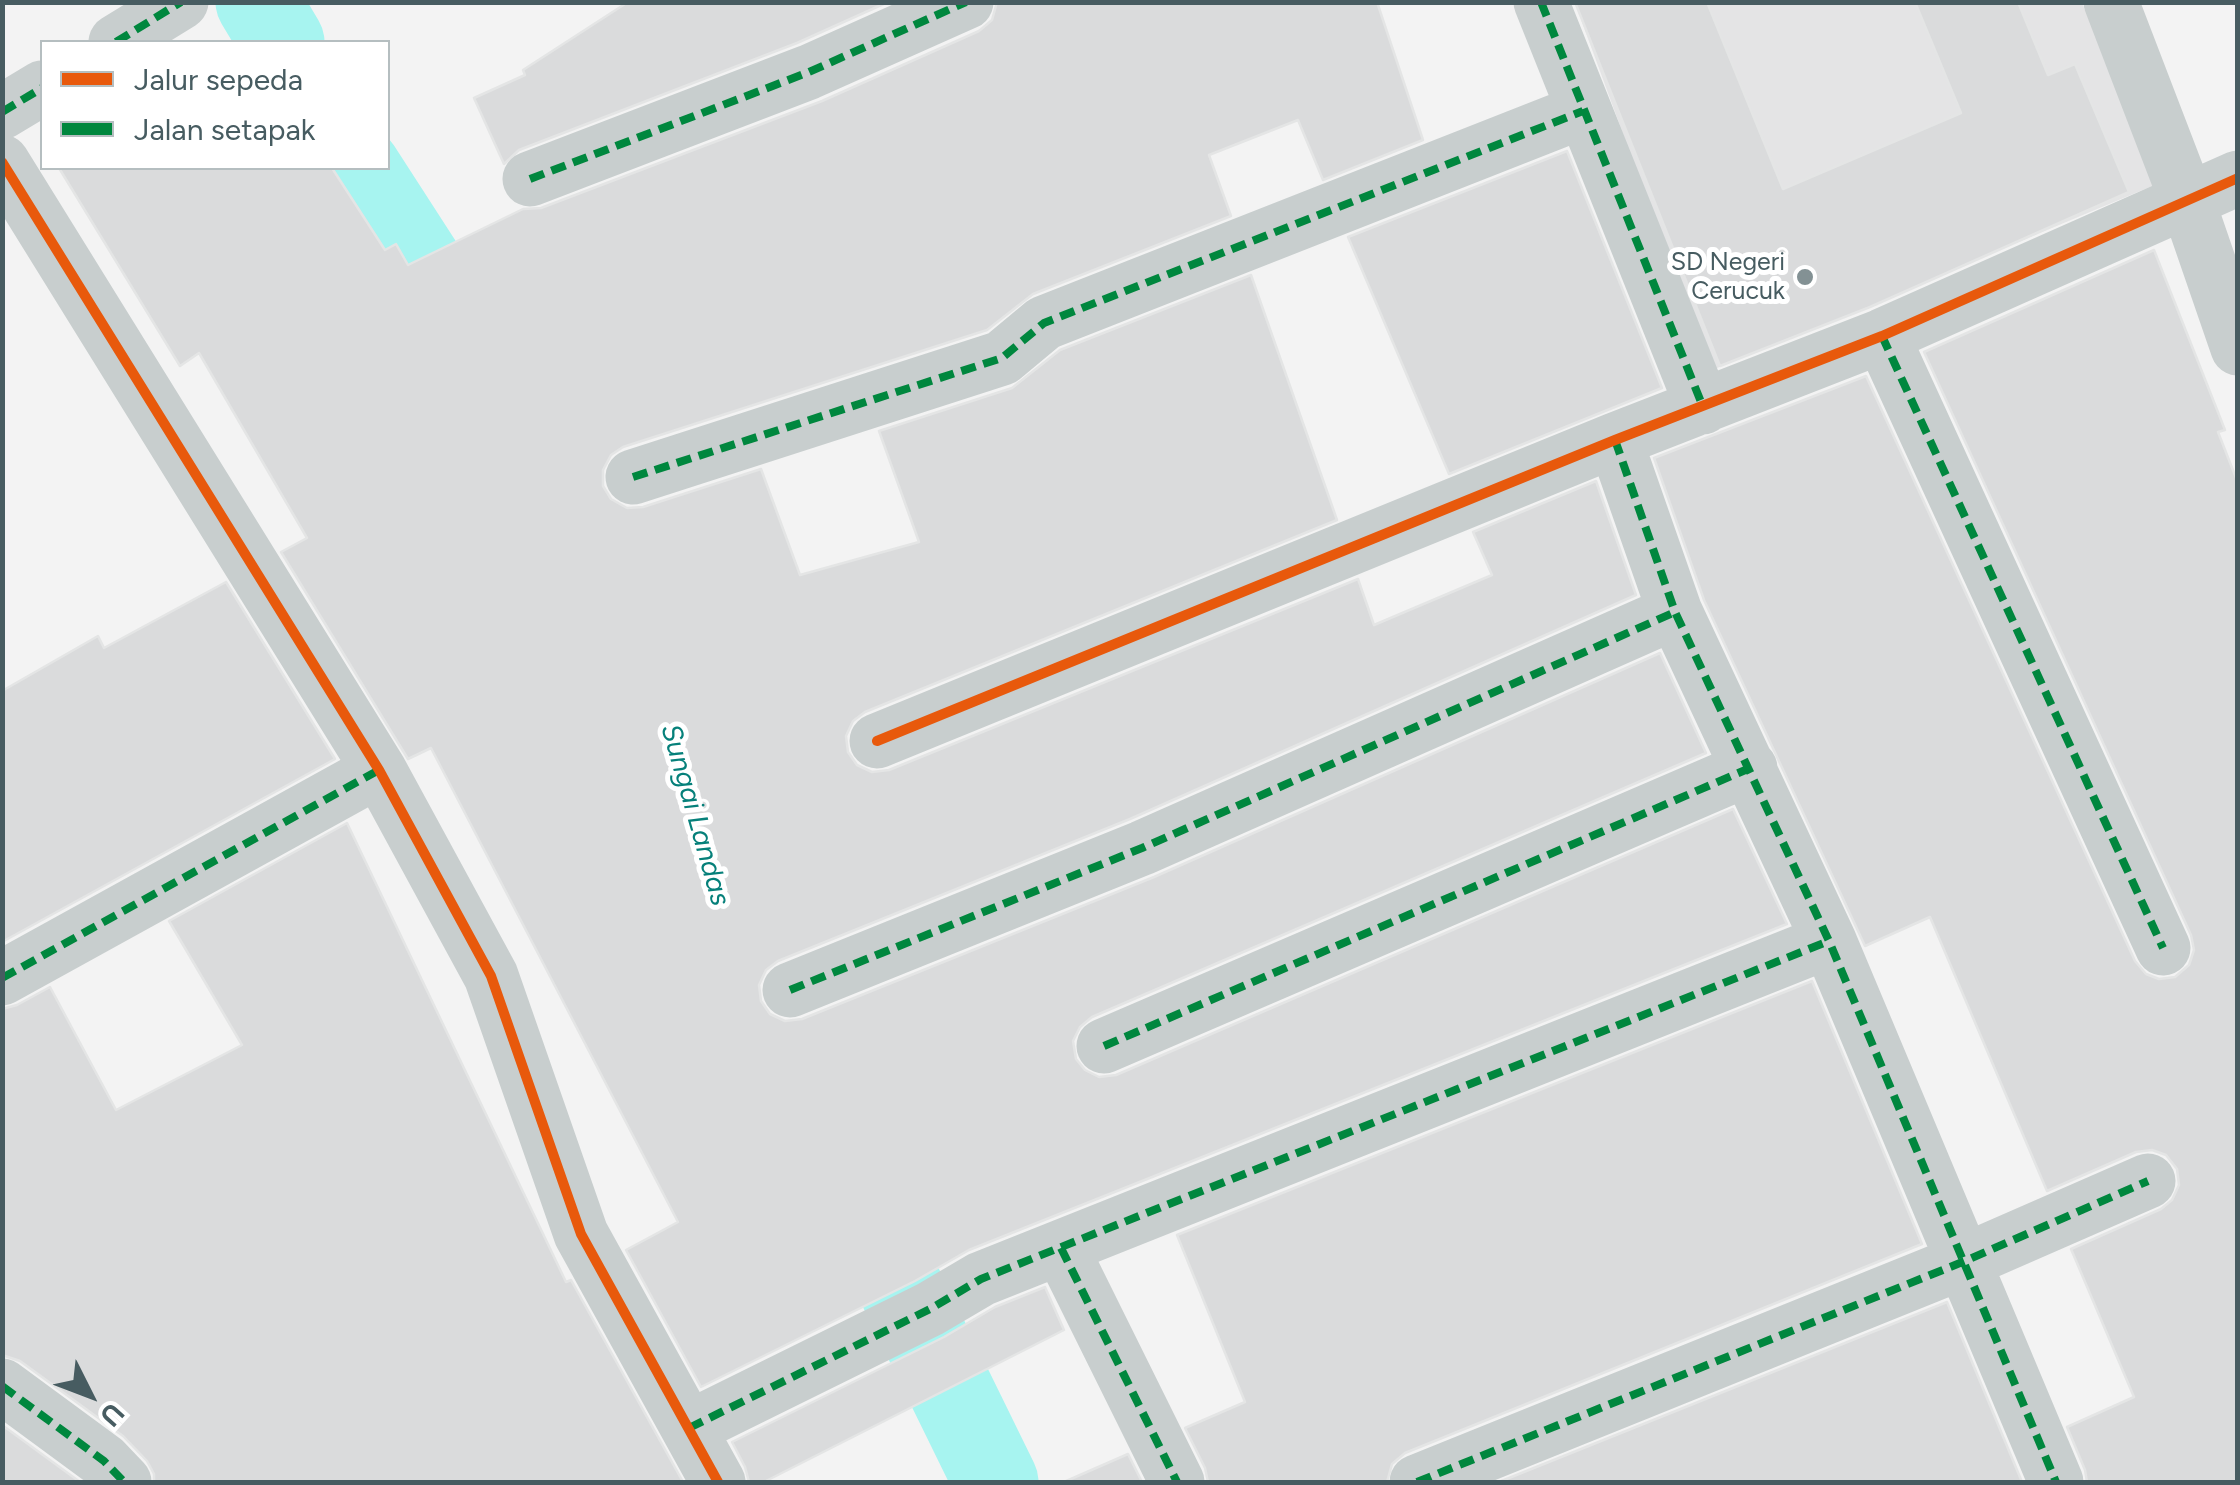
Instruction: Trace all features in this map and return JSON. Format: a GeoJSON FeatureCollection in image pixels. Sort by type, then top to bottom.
{"type":"FeatureCollection","features":[{"type":"Feature","properties":{"kind":"street"},"geometry":{"type":"LineString","coordinates":[[119,40],[181,2]]}},
{"type":"Feature","properties":{"kind":"street"},"geometry":{"type":"LineString","coordinates":[[530,179],[810,72],[966,2]]}},
{"type":"Feature","properties":{"kind":"street"},"geometry":{"type":"LineString","coordinates":[[1541,2],[1704,407]]}},
{"type":"Feature","properties":{"kind":"street"},"geometry":{"type":"LineString","coordinates":[[2111,2],[2187,200],[2238,348]]}},
{"type":"Feature","properties":{"kind":"street"},"geometry":{"type":"LineString","coordinates":[[2,112],[40,89]]}},
{"type":"Feature","properties":{"kind":"street"},"geometry":{"type":"LineString","coordinates":[[632,478],[1002,358],[1044,324],[1583,111]]}},
{"type":"Feature","properties":{"kind":"street"},"geometry":{"type":"LineString","coordinates":[[2,162],[378,770],[491,976],[582,1234],[718,1482]]}},
{"type":"Feature","properties":{"kind":"street"},"geometry":{"type":"LineString","coordinates":[[877,742],[1615,440],[1882,336],[2238,178]]}},
{"type":"Feature","properties":{"kind":"street"},"geometry":{"type":"LineString","coordinates":[[1882,336],[2163,948]]}},
{"type":"Feature","properties":{"kind":"street"},"geometry":{"type":"LineString","coordinates":[[1615,440],[1675,612],[1828,941],[2056,1482]]}},
{"type":"Feature","properties":{"kind":"street"},"geometry":{"type":"LineString","coordinates":[[790,990],[1142,848],[1675,612]]}},
{"type":"Feature","properties":{"kind":"street"},"geometry":{"type":"LineString","coordinates":[[1104,1046],[1750,768]]}},
{"type":"Feature","properties":{"kind":"street"},"geometry":{"type":"LineString","coordinates":[[2,978],[378,770]]}},
{"type":"Feature","properties":{"kind":"street"},"geometry":{"type":"LineString","coordinates":[[689,1428],[930,1309],[981,1279],[1828,941]]}},
{"type":"Feature","properties":{"kind":"street"},"geometry":{"type":"LineString","coordinates":[[1417,1482],[1965,1262],[2148,1181]]}},
{"type":"Feature","properties":{"kind":"street"},"geometry":{"type":"LineString","coordinates":[[1061,1248],[1177,1482]]}},
{"type":"Feature","properties":{"kind":"street"},"geometry":{"type":"LineString","coordinates":[[2,1386],[104,1461],[124,1482]]}},
{"type":"Feature","properties":{"kind":"shaded area","name":"SD Negeri Cerucuk"},"geometry":{"type":"Polygon","coordinates":[[[1575,3],[2082,3],[2157,184],[1710,371],[1575,3]]]}},
{"type":"Feature","properties":{"kind":"building"},"geometry":{"type":"Polygon","coordinates":[[[628,2],[888,2],[797,43],[519,150],[504,164],[474,98],[525,75],[523,70],[628,2]]]}},
{"type":"Feature","properties":{"kind":"building"},"geometry":{"type":"Polygon","coordinates":[[[997,2],[1377,2],[1423,140],[1323,180],[1298,120],[1209,155],[1231,216],[1033,294],[987,330],[623,447],[611,455],[603,470],[603,486],[611,499],[627,508],[643,507],[761,469],[800,575],[919,542],[879,431],[1012,388],[1060,350],[1251,275],[1337,520],[865,712],[853,721],[846,736],[848,752],[857,765],[872,772],[889,770],[1358,579],[1374,625],[1492,575],[1473,532],[1596,481],[1636,595],[1130,819],[778,961],[766,970],[759,985],[761,1001],[770,1014],[785,1021],[802,1019],[1154,877],[1660,653],[1706,753],[1092,1017],[1080,1027],[1073,1041],[1076,1059],[1085,1070],[1099,1077],[1116,1075],[1733,809],[1787,924],[969,1250],[915,1281],[701,1387],[626,1250],[678,1222],[431,748],[408,759],[281,552],[307,538],[199,353],[180,366],[60,170],[333,170],[385,250],[396,244],[408,265],[523,209],[541,208],[822,101],[979,31],[992,20],[997,2]]]}},
{"type":"Feature","properties":{"kind":"building","name":"SD Negeri Cerucuk"},"geometry":{"type":"Polygon","coordinates":[[[1575,2],[1707,2],[1783,189],[1961,113],[1915,2],[2018,2],[2048,75],[2075,64],[2129,192],[1870,307],[1720,366],[1575,2]]]}},
{"type":"Feature","properties":{"kind":"building"},"geometry":{"type":"Polygon","coordinates":[[[1567,151],[1662,388],[1449,474],[1348,237],[1567,151]]]}},
{"type":"Feature","properties":{"kind":"building"},"geometry":{"type":"Polygon","coordinates":[[[2154,250],[2225,430],[2218,432],[2238,483],[2238,1482],[2087,1482],[2067,1427],[2134,1397],[2071,1249],[2161,1209],[2172,1200],[2179,1185],[2177,1169],[2166,1155],[2152,1150],[2136,1152],[2047,1191],[1930,917],[1865,946],[1704,600],[1654,458],[1866,376],[2135,961],[2146,974],[2159,979],[2175,977],[2189,965],[2194,950],[2191,935],[1924,352],[2154,250]]]}},
{"type":"Feature","properties":{"kind":"building"},"geometry":{"type":"Polygon","coordinates":[[[226,582],[335,759],[2,942],[2,691],[98,636],[104,648],[226,582]]]}},
{"type":"Feature","properties":{"kind":"building"},"geometry":{"type":"Polygon","coordinates":[[[347,823],[566,1282],[571,1280],[683,1482],[154,1482],[147,1461],[123,1436],[20,1361],[2,1355],[2,1009],[50,987],[116,1110],[242,1045],[169,921],[347,823]]]}},
{"type":"Feature","properties":{"kind":"building"},"geometry":{"type":"Polygon","coordinates":[[[1812,981],[1922,1244],[1405,1453],[1392,1464],[1387,1482],[1208,1482],[1185,1428],[1245,1402],[1177,1235],[1812,981]]]}},
{"type":"Feature","properties":{"kind":"building"},"geometry":{"type":"Polygon","coordinates":[[[1045,1287],[1064,1330],[764,1482],[749,1482],[732,1442],[944,1337],[995,1307],[1045,1287]]]}},
{"type":"Feature","properties":{"kind":"building"},"geometry":{"type":"Polygon","coordinates":[[[1947,1302],[2022,1482],[1499,1482],[1947,1302]]]}},
{"type":"Feature","properties":{"kind":"building"},"geometry":{"type":"Polygon","coordinates":[[[2,1425],[80,1482],[2,1482],[2,1425]]]}},
{"type":"Feature","properties":{"kind":"building"},"geometry":{"type":"Polygon","coordinates":[[[1128,1454],[1142,1482],[1064,1482],[1128,1454]]]}},
{"type":"Feature","properties":{"kind":"waterway","name":"Sungai Landas"},"geometry":{"type":"LineString","coordinates":[[258,2],[281,40]]}},
{"type":"Feature","properties":{"kind":"waterway","name":"Sungai Landas"},"geometry":{"type":"LineString","coordinates":[[359,170],[482,360]]}},
{"type":"Feature","properties":{"kind":"waterway","name":"Sungai Landas"},"geometry":{"type":"LineString","coordinates":[[847,1184],[996,1482]]}},
{"type":"Feature","properties":{"kind":"marked path"},"geometry":{"type":"LineString","coordinates":[[119,40],[181,2]]}},
{"type":"Feature","properties":{"kind":"marked path"},"geometry":{"type":"LineString","coordinates":[[530,179],[809,72],[966,2]]}},
{"type":"Feature","properties":{"kind":"marked path"},"geometry":{"type":"LineString","coordinates":[[1541,2],[1703,407]]}},
{"type":"Feature","properties":{"kind":"marked path"},"geometry":{"type":"LineString","coordinates":[[2,112],[40,89]]}},
{"type":"Feature","properties":{"kind":"marked path"},"geometry":{"type":"LineString","coordinates":[[633,477],[1002,358],[1044,323],[1583,111]]}},
{"type":"Feature","properties":{"kind":"marked path"},"geometry":{"type":"LineString","coordinates":[[1882,336],[2163,948]]}},
{"type":"Feature","properties":{"kind":"marked path"},"geometry":{"type":"LineString","coordinates":[[1615,440],[1675,612],[1829,941],[2056,1482]]}},
{"type":"Feature","properties":{"kind":"marked path"},"geometry":{"type":"LineString","coordinates":[[790,990],[1142,848],[1675,612]]}},
{"type":"Feature","properties":{"kind":"marked path"},"geometry":{"type":"LineString","coordinates":[[1104,1046],[1750,768]]}},
{"type":"Feature","properties":{"kind":"marked path"},"geometry":{"type":"LineString","coordinates":[[2,978],[379,770]]}},
{"type":"Feature","properties":{"kind":"marked path"},"geometry":{"type":"LineString","coordinates":[[689,1428],[930,1309],[981,1279],[1829,941]]}},
{"type":"Feature","properties":{"kind":"marked path"},"geometry":{"type":"LineString","coordinates":[[1417,1482],[1965,1261],[2148,1181]]}},
{"type":"Feature","properties":{"kind":"marked path"},"geometry":{"type":"LineString","coordinates":[[1061,1248],[1177,1482]]}},
{"type":"Feature","properties":{"kind":"marked path"},"geometry":{"type":"LineString","coordinates":[[2,1386],[104,1461],[124,1482]]}},
{"type":"Feature","properties":{"kind":"cycle path"},"geometry":{"type":"LineString","coordinates":[[2,162],[379,770],[491,976],[581,1234],[718,1482]]}},
{"type":"Feature","properties":{"kind":"cycle path"},"geometry":{"type":"LineString","coordinates":[[877,741],[1615,440],[1882,336],[2238,178]]}},
{"type":"Feature","properties":{"kind":"place","name":"SD Negeri Cerucuk"},"geometry":{"type":"Point","coordinates":[1805,277]}}]}
